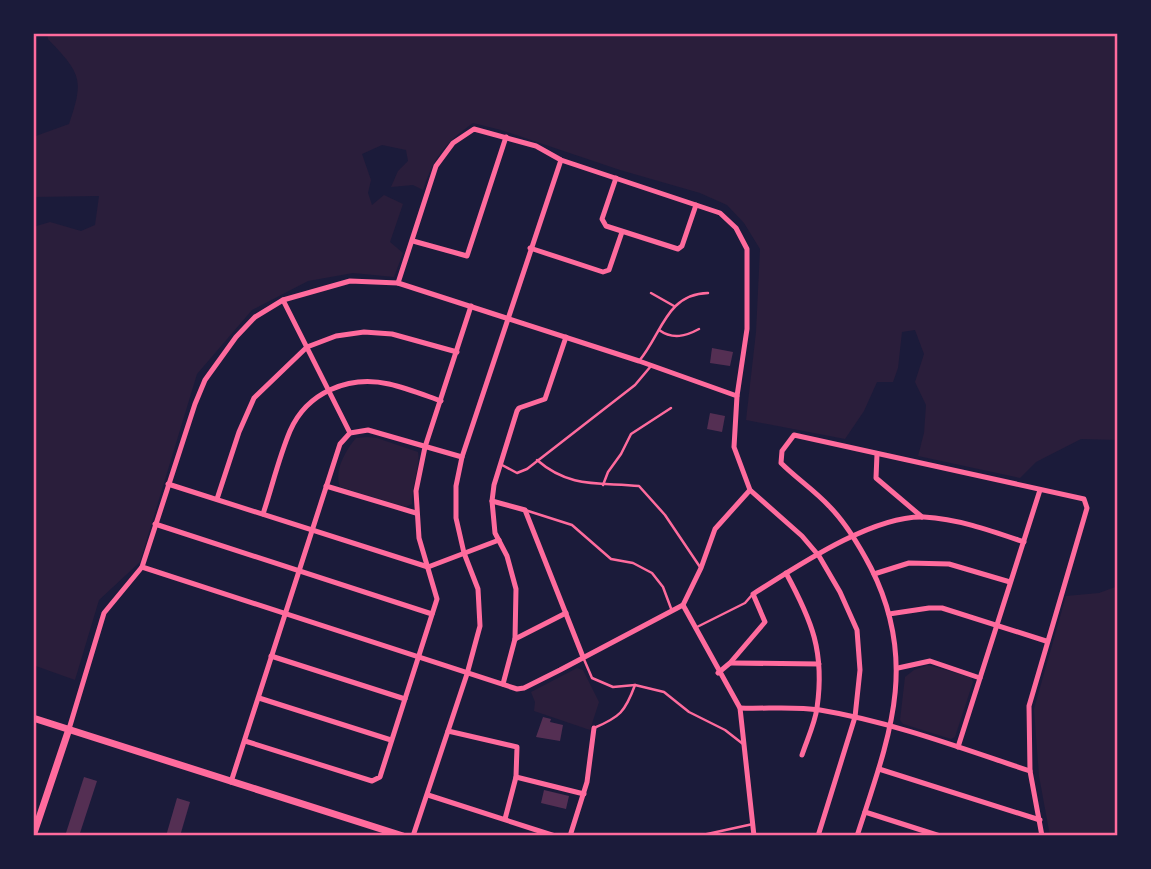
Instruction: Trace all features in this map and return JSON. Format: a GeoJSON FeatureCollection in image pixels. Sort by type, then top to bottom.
{"type":"FeatureCollection","features":[{"type":"Feature","properties":{"kind":"street"},"geometry":{"type":"LineString","coordinates":[[398,283],[436,166],[453,143],[474,129],[536,146],[561,160],[720,213],[736,228],[747,249],[747,329],[737,396],[734,447],[750,490],[802,536],[818,555],[840,592],[857,630],[860,670],[855,718],[818,836]]}},
{"type":"Feature","properties":{"kind":"street"},"geometry":{"type":"LineString","coordinates":[[413,241],[467,256],[506,137]]}},
{"type":"Feature","properties":{"kind":"street"},"geometry":{"type":"LineString","coordinates":[[413,836],[467,674],[480,626],[480,605],[456,518],[456,486],[462,457],[561,160]]}},
{"type":"Feature","properties":{"kind":"street"},"geometry":{"type":"LineString","coordinates":[[616,178],[602,219],[606,226],[622,232],[678,249],[682,246],[696,205]]}},
{"type":"Feature","properties":{"kind":"street"},"geometry":{"type":"LineString","coordinates":[[530,248],[603,272],[609,270],[622,232]]}},
{"type":"Feature","properties":{"kind":"street"},"geometry":{"type":"LineString","coordinates":[[33,836],[104,613],[142,567],[205,380],[236,337],[255,317],[284,300],[350,281],[398,283],[639,361],[737,396]]}},
{"type":"Feature","properties":{"kind":"street"},"geometry":{"type":"LineString","coordinates":[[284,300],[350,433]]}},
{"type":"Feature","properties":{"kind":"street"},"geometry":{"type":"LineString","coordinates":[[245,741],[372,782],[380,777],[437,599],[419,538],[416,491],[425,447],[471,306]]}},
{"type":"Feature","properties":{"kind":"street"},"geometry":{"type":"LineString","coordinates":[[217,499],[239,432],[254,398],[307,347],[336,336],[364,332],[392,334],[457,352]]}},
{"type":"Feature","properties":{"kind":"street"},"geometry":{"type":"LineString","coordinates":[[503,684],[515,639],[516,589],[512,569],[495,533],[492,501],[500,464],[519,408],[545,399],[566,337]]}},
{"type":"Feature","properties":{"kind":"street"},"geometry":{"type":"LineString","coordinates":[[263,514],[290,429],[304,410],[328,389],[350,382],[389,384],[441,401]]}},
{"type":"Feature","properties":{"kind":"street"},"geometry":{"type":"LineString","coordinates":[[231,782],[340,444],[350,433],[378,431],[462,457]]}},
{"type":"Feature","properties":{"kind":"street"},"geometry":{"type":"LineString","coordinates":[[857,836],[891,726],[898,668],[894,637],[874,575],[851,536],[830,506],[781,463],[782,451],[794,435],[1084,499],[1087,508],[1029,706],[1030,771],[1042,836]]}},
{"type":"Feature","properties":{"kind":"street"},"geometry":{"type":"LineString","coordinates":[[877,454],[874,467],[876,478],[922,517]]}},
{"type":"Feature","properties":{"kind":"street"},"geometry":{"type":"LineString","coordinates":[[168,484],[428,567],[499,540]]}},
{"type":"Feature","properties":{"kind":"street"},"geometry":{"type":"LineString","coordinates":[[326,486],[416,513]]}},
{"type":"Feature","properties":{"kind":"street"},"geometry":{"type":"LineString","coordinates":[[142,567],[517,689],[524,688],[683,605],[719,522],[750,490]]}},
{"type":"Feature","properties":{"kind":"street"},"geometry":{"type":"LineString","coordinates":[[958,747],[1040,490]]}},
{"type":"Feature","properties":{"kind":"street"},"geometry":{"type":"LineString","coordinates":[[492,501],[525,510],[583,657]]}},
{"type":"Feature","properties":{"kind":"street"},"geometry":{"type":"LineString","coordinates":[[718,673],[765,622],[753,594],[851,536],[889,523],[922,517],[974,525],[1024,542]]}},
{"type":"Feature","properties":{"kind":"street"},"geometry":{"type":"LineString","coordinates":[[155,524],[432,614]]}},
{"type":"Feature","properties":{"kind":"street"},"geometry":{"type":"LineString","coordinates":[[874,575],[909,564],[949,564],[1010,582]]}},
{"type":"Feature","properties":{"kind":"street"},"geometry":{"type":"LineString","coordinates":[[786,573],[808,614],[816,638],[819,664],[817,709],[802,755]]}},
{"type":"Feature","properties":{"kind":"street"},"geometry":{"type":"LineString","coordinates":[[683,605],[718,673],[740,708],[752,824],[756,836]]}},
{"type":"Feature","properties":{"kind":"street"},"geometry":{"type":"LineString","coordinates":[[888,614],[942,608],[1046,641]]}},
{"type":"Feature","properties":{"kind":"street"},"geometry":{"type":"LineString","coordinates":[[515,639],[566,613]]}},
{"type":"Feature","properties":{"kind":"street"},"geometry":{"type":"LineString","coordinates":[[271,656],[405,699]]}},
{"type":"Feature","properties":{"kind":"street"},"geometry":{"type":"LineString","coordinates":[[898,668],[930,662],[980,678]]}},
{"type":"Feature","properties":{"kind":"street"},"geometry":{"type":"LineString","coordinates":[[730,663],[819,664]]}},
{"type":"Feature","properties":{"kind":"street"},"geometry":{"type":"LineString","coordinates":[[258,698],[391,740]]}},
{"type":"Feature","properties":{"kind":"street"},"geometry":{"type":"LineString","coordinates":[[740,708],[817,709],[891,726],[1030,771]]}},
{"type":"Feature","properties":{"kind":"street"},"geometry":{"type":"LineString","coordinates":[[33,718],[403,836]]}},
{"type":"Feature","properties":{"kind":"street"},"geometry":{"type":"LineString","coordinates":[[570,836],[584,793],[594,728]]}},
{"type":"Feature","properties":{"kind":"street"},"geometry":{"type":"LineString","coordinates":[[448,731],[517,747],[516,777],[505,819]]}},
{"type":"Feature","properties":{"kind":"street"},"geometry":{"type":"LineString","coordinates":[[879,769],[1040,820]]}},
{"type":"Feature","properties":{"kind":"street"},"geometry":{"type":"LineString","coordinates":[[516,777],[584,793]]}},
{"type":"Feature","properties":{"kind":"street"},"geometry":{"type":"LineString","coordinates":[[428,795],[555,836]]}},
{"type":"Feature","properties":{"kind":"street"},"geometry":{"type":"LineString","coordinates":[[864,812],[940,836]]}},
{"type":"Feature","properties":{"kind":"lane"},"geometry":{"type":"LineString","coordinates":[[651,293],[674,306]]}},
{"type":"Feature","properties":{"kind":"lane"},"geometry":{"type":"LineString","coordinates":[[639,361],[674,306],[694,293],[708,293]]}},
{"type":"Feature","properties":{"kind":"lane"},"geometry":{"type":"LineString","coordinates":[[659,330],[678,337],[699,329]]}},
{"type":"Feature","properties":{"kind":"lane"},"geometry":{"type":"LineString","coordinates":[[500,464],[517,472],[527,469],[635,385],[651,366]]}},
{"type":"Feature","properties":{"kind":"lane"},"geometry":{"type":"LineString","coordinates":[[603,485],[631,434],[671,408]]}},
{"type":"Feature","properties":{"kind":"lane"},"geometry":{"type":"LineString","coordinates":[[537,460],[559,477],[603,485],[636,485],[665,515],[701,568]]}},
{"type":"Feature","properties":{"kind":"lane"},"geometry":{"type":"LineString","coordinates":[[525,510],[572,525],[611,559],[633,562],[652,573],[663,587],[673,612]]}},
{"type":"Feature","properties":{"kind":"lane"},"geometry":{"type":"LineString","coordinates":[[695,628],[745,603],[753,594]]}},
{"type":"Feature","properties":{"kind":"lane"},"geometry":{"type":"LineString","coordinates":[[583,657],[592,678],[613,687],[635,685],[664,692],[689,712],[725,730],[743,744]]}},
{"type":"Feature","properties":{"kind":"lane"},"geometry":{"type":"LineString","coordinates":[[594,728],[612,721],[622,713],[635,685]]}},
{"type":"Feature","properties":{"kind":"lane"},"geometry":{"type":"LineString","coordinates":[[698,836],[752,824]]}},
{"type":"Feature","properties":{"kind":"shaded area"},"geometry":{"type":"Polygon","coordinates":[[[47,33],[1118,33],[1118,440],[1081,439],[1036,462],[1020,478],[918,456],[924,433],[926,405],[915,382],[924,354],[915,330],[902,332],[898,368],[893,382],[877,382],[864,411],[845,439],[746,420],[756,332],[760,249],[744,223],[727,205],[700,193],[473,123],[442,152],[423,190],[413,185],[391,187],[398,171],[408,161],[406,150],[382,145],[362,154],[371,180],[368,193],[372,205],[384,195],[403,204],[390,242],[403,253],[394,277],[353,273],[308,281],[252,310],[197,374],[140,562],[99,600],[75,680],[33,665],[33,227],[50,222],[81,231],[95,225],[99,196],[33,197],[33,137],[69,124],[78,86],[73,69],[48,39],[47,33]]]}},
{"type":"Feature","properties":{"kind":"shaded area"},"geometry":{"type":"Polygon","coordinates":[[[367,437],[418,452],[412,504],[405,507],[340,487],[338,474],[345,455],[356,438],[367,437]]]}},
{"type":"Feature","properties":{"kind":"shaded area"},"geometry":{"type":"Polygon","coordinates":[[[1118,586],[1118,836],[1050,836],[1039,776],[1034,709],[1066,596],[1099,593],[1118,586]]]}},
{"type":"Feature","properties":{"kind":"shaded area"},"geometry":{"type":"Polygon","coordinates":[[[928,665],[971,677],[973,682],[955,737],[951,739],[903,724],[900,720],[905,677],[928,665]]]}},
{"type":"Feature","properties":{"kind":"shaded area"},"geometry":{"type":"Polygon","coordinates":[[[577,668],[583,670],[599,702],[590,730],[534,711],[535,702],[531,692],[577,668]]]}},
{"type":"Feature","properties":{"kind":"building"},"geometry":{"type":"Polygon","coordinates":[[[712,348],[733,352],[730,366],[710,363],[712,348]]]}},
{"type":"Feature","properties":{"kind":"building"},"geometry":{"type":"Polygon","coordinates":[[[710,413],[725,416],[722,432],[707,429],[710,413]]]}},
{"type":"Feature","properties":{"kind":"building"},"geometry":{"type":"Polygon","coordinates":[[[543,717],[563,725],[560,741],[536,737],[543,717]]]}},
{"type":"Feature","properties":{"kind":"building"},"geometry":{"type":"Polygon","coordinates":[[[84,777],[97,781],[79,836],[65,836],[84,777]]]}},
{"type":"Feature","properties":{"kind":"building"},"geometry":{"type":"Polygon","coordinates":[[[544,790],[569,796],[566,809],[541,803],[544,790]]]}},
{"type":"Feature","properties":{"kind":"building"},"geometry":{"type":"Polygon","coordinates":[[[177,798],[190,802],[180,836],[166,836],[177,798]]]}}]}
